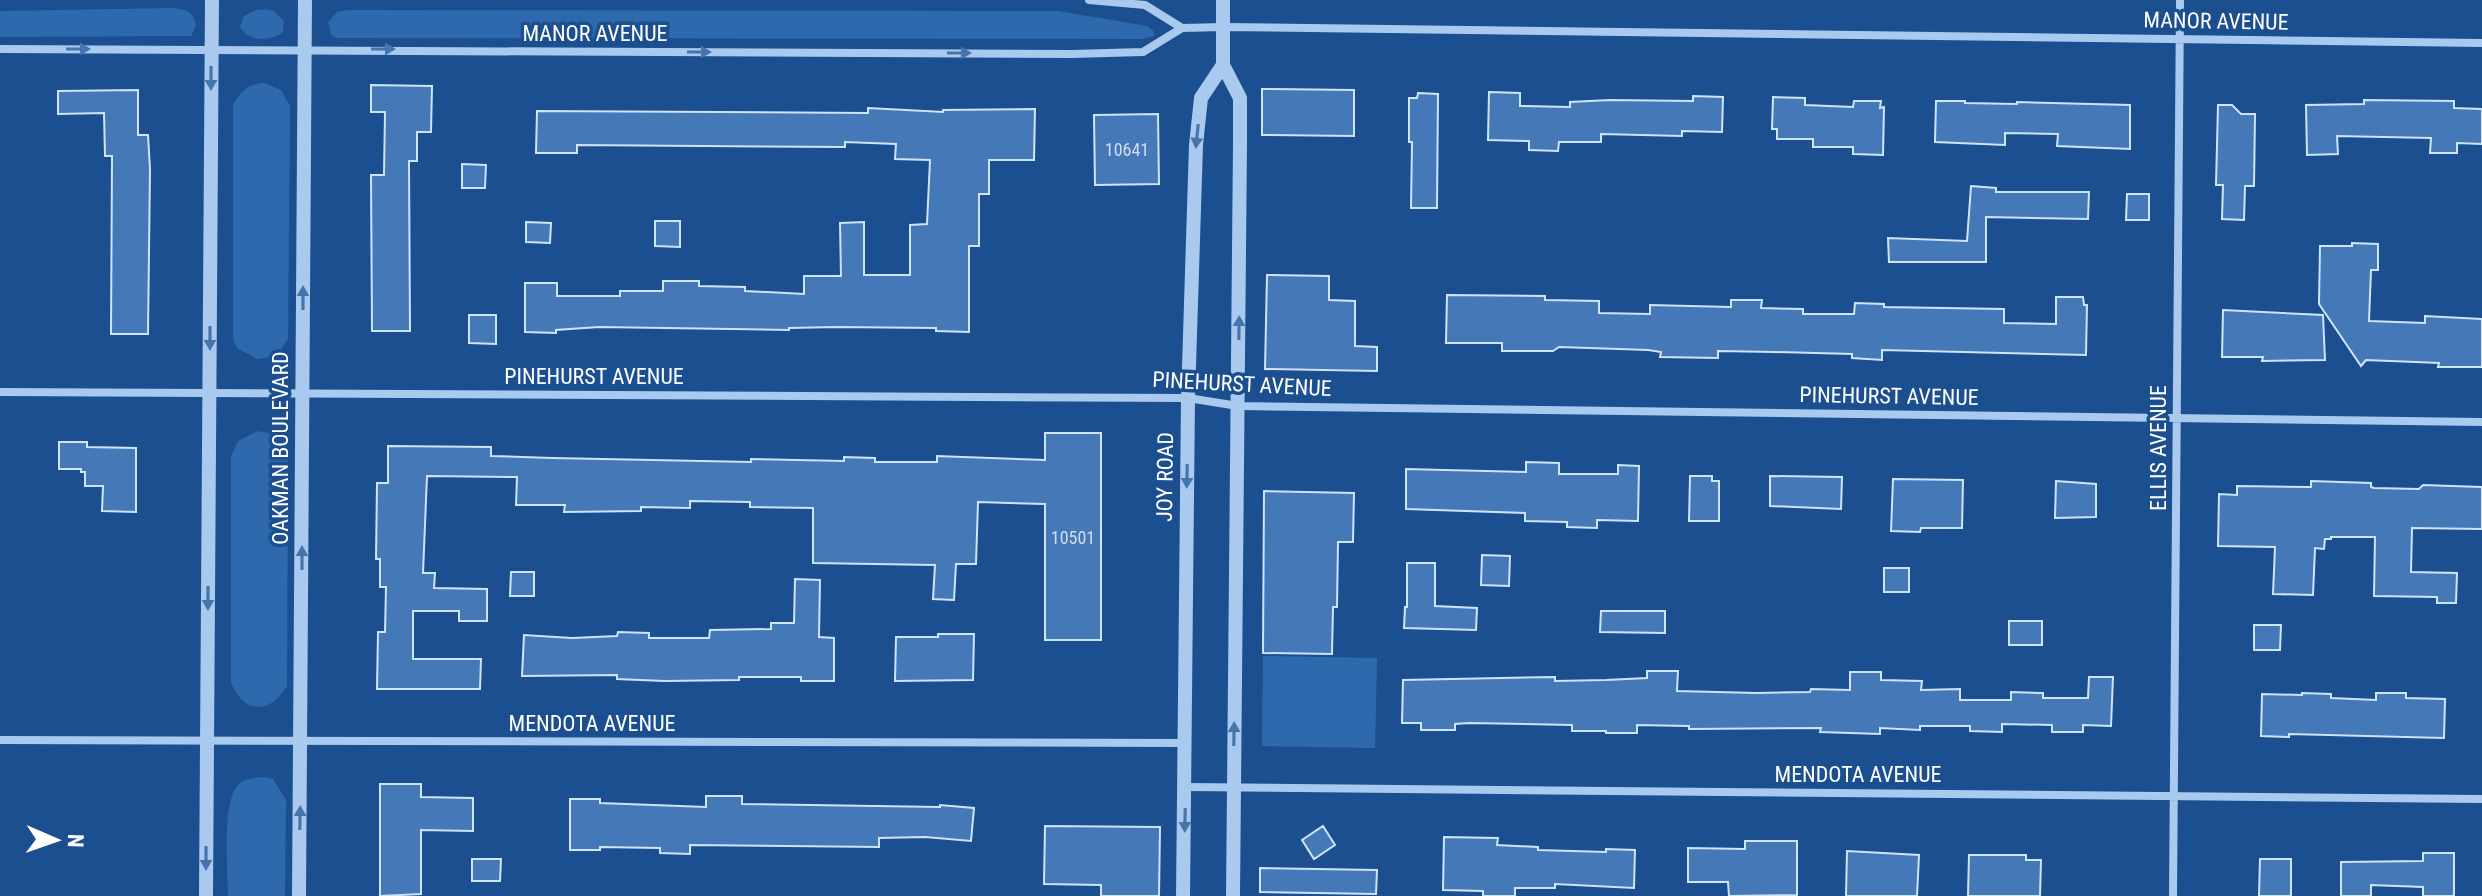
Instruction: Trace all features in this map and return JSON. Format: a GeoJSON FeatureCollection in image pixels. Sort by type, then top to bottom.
{"type":"FeatureCollection","features":[{"type":"Feature","properties":{"kind":"street"},"geometry":{"type":"LineString","coordinates":[[206,896],[212,0]]}},
{"type":"Feature","properties":{"kind":"street","name":"OAKMAN BOULEVARD"},"geometry":{"type":"LineString","coordinates":[[299,896],[305,0]]}},
{"type":"Feature","properties":{"kind":"street"},"geometry":{"type":"LineString","coordinates":[[1089,0],[1145,5],[1182,28]]}},
{"type":"Feature","properties":{"kind":"street"},"geometry":{"type":"LineString","coordinates":[[1223,0],[1223,65],[1240,98],[1233,896]]}},
{"type":"Feature","properties":{"kind":"street","name":"ELLIS AVENUE"},"geometry":{"type":"LineString","coordinates":[[2173,896],[2180,0]]}},
{"type":"Feature","properties":{"kind":"street","name":"MANOR AVENUE"},"geometry":{"type":"LineString","coordinates":[[0,49],[1128,53],[1143,52],[1182,28],[1223,27],[2482,43]]}},
{"type":"Feature","properties":{"kind":"street","name":"JOY ROAD"},"geometry":{"type":"LineString","coordinates":[[1183,896],[1188,398],[1196,145],[1201,98],[1223,65]]}},
{"type":"Feature","properties":{"kind":"street","name":"PINEHURST AVENUE"},"geometry":{"type":"LineString","coordinates":[[0,392],[1188,398],[1238,406],[2482,422]]}},
{"type":"Feature","properties":{"kind":"street","name":"MENDOTA AVENUE"},"geometry":{"type":"LineString","coordinates":[[0,740],[1185,743]]}},
{"type":"Feature","properties":{"kind":"street","name":"MENDOTA AVENUE"},"geometry":{"type":"LineString","coordinates":[[1185,787],[2482,799]]}},
{"type":"Feature","properties":{"kind":"shaded area"},"geometry":{"type":"Polygon","coordinates":[[[173,8],[186,11],[193,17],[196,25],[191,36],[0,37],[0,11],[173,8]]]}},
{"type":"Feature","properties":{"kind":"shaded area"},"geometry":{"type":"Polygon","coordinates":[[[266,9],[274,11],[284,21],[283,32],[272,38],[249,36],[240,27],[244,16],[266,9]]]}},
{"type":"Feature","properties":{"kind":"shaded area"},"geometry":{"type":"Polygon","coordinates":[[[1058,11],[1148,26],[1154,36],[1143,39],[336,38],[331,35],[328,22],[337,12],[1058,11]]]}},
{"type":"Feature","properties":{"kind":"shaded area"},"geometry":{"type":"Polygon","coordinates":[[[265,83],[281,90],[290,106],[288,339],[276,356],[257,359],[237,348],[233,340],[233,104],[246,89],[265,83]]]}},
{"type":"Feature","properties":{"kind":"shaded area"},"geometry":{"type":"Polygon","coordinates":[[[258,431],[277,435],[288,455],[287,686],[273,702],[257,707],[242,700],[231,682],[231,456],[238,441],[258,431]]]}},
{"type":"Feature","properties":{"kind":"shaded area"},"geometry":{"type":"Polygon","coordinates":[[[1263,656],[1377,658],[1375,748],[1262,746],[1263,656]]]}},
{"type":"Feature","properties":{"kind":"shaded area"},"geometry":{"type":"Polygon","coordinates":[[[247,779],[273,779],[286,800],[285,896],[228,896],[227,837],[233,792],[247,779]]]}},
{"type":"Feature","properties":{"kind":"building"},"geometry":{"type":"Polygon","coordinates":[[[371,85],[432,86],[431,132],[417,132],[417,161],[409,161],[410,331],[372,331],[371,175],[384,175],[385,112],[371,112],[371,85]]]}},
{"type":"Feature","properties":{"kind":"building"},"geometry":{"type":"Polygon","coordinates":[[[1262,89],[1354,90],[1354,136],[1262,135],[1262,89]]]}},
{"type":"Feature","properties":{"kind":"building"},"geometry":{"type":"Polygon","coordinates":[[[138,90],[138,135],[148,135],[150,169],[148,334],[111,334],[112,156],[105,156],[104,113],[58,114],[58,91],[138,90]]]}},
{"type":"Feature","properties":{"kind":"building"},"geometry":{"type":"Polygon","coordinates":[[[1489,92],[1520,93],[1520,106],[1570,107],[1570,102],[1693,101],[1693,96],[1723,97],[1722,132],[1682,131],[1682,136],[1601,134],[1601,142],[1559,142],[1558,151],[1529,150],[1529,141],[1488,140],[1489,92]]]}},
{"type":"Feature","properties":{"kind":"building"},"geometry":{"type":"Polygon","coordinates":[[[1418,93],[1438,94],[1437,208],[1411,208],[1409,98],[1417,98],[1418,93]]]}},
{"type":"Feature","properties":{"kind":"building"},"geometry":{"type":"Polygon","coordinates":[[[1773,97],[1805,98],[1805,105],[1853,107],[1854,101],[1881,101],[1880,108],[1884,107],[1883,155],[1853,154],[1853,147],[1813,147],[1813,139],[1777,139],[1777,129],[1772,129],[1773,97]]]}},
{"type":"Feature","properties":{"kind":"building"},"geometry":{"type":"Polygon","coordinates":[[[2364,100],[2454,101],[2454,108],[2482,109],[2482,144],[2457,143],[2457,153],[2430,153],[2431,138],[2337,136],[2338,154],[2307,155],[2306,105],[2364,104],[2364,100]]]}},
{"type":"Feature","properties":{"kind":"building"},"geometry":{"type":"Polygon","coordinates":[[[1936,101],[2130,105],[2130,149],[2057,146],[2058,134],[2005,133],[2005,145],[1935,142],[1936,101]]]}},
{"type":"Feature","properties":{"kind":"building"},"geometry":{"type":"Polygon","coordinates":[[[2218,105],[2232,105],[2241,114],[2255,114],[2254,186],[2245,186],[2244,220],[2222,219],[2223,185],[2216,185],[2218,105]]]}},
{"type":"Feature","properties":{"kind":"building"},"geometry":{"type":"Polygon","coordinates":[[[868,108],[943,112],[1035,109],[1034,160],[989,160],[989,194],[979,194],[979,246],[969,246],[969,332],[936,331],[936,328],[789,330],[599,327],[556,330],[556,333],[525,332],[525,283],[557,283],[557,296],[620,296],[620,291],[663,291],[663,281],[699,281],[699,286],[745,287],[745,291],[804,294],[804,276],[841,276],[840,223],[864,222],[864,275],[910,275],[910,225],[927,224],[930,160],[895,159],[896,144],[845,142],[845,147],[577,145],[577,153],[536,153],[537,111],[868,113],[868,108]]]}},
{"type":"Feature","properties":{"kind":"building"},"geometry":{"type":"Polygon","coordinates":[[[1158,114],[1159,184],[1095,185],[1094,115],[1158,114]]]}},
{"type":"Feature","properties":{"kind":"building"},"geometry":{"type":"Polygon","coordinates":[[[462,164],[486,165],[485,188],[462,188],[462,164]]]}},
{"type":"Feature","properties":{"kind":"building"},"geometry":{"type":"Polygon","coordinates":[[[1971,186],[1996,188],[1996,192],[2089,192],[2088,219],[1986,217],[1986,262],[1889,262],[1888,238],[1967,241],[1971,186]]]}},
{"type":"Feature","properties":{"kind":"building"},"geometry":{"type":"Polygon","coordinates":[[[2127,194],[2149,194],[2149,220],[2126,220],[2127,194]]]}},
{"type":"Feature","properties":{"kind":"building"},"geometry":{"type":"Polygon","coordinates":[[[655,221],[680,221],[680,247],[655,246],[655,221]]]}},
{"type":"Feature","properties":{"kind":"building"},"geometry":{"type":"Polygon","coordinates":[[[526,222],[551,223],[550,243],[526,242],[526,222]]]}},
{"type":"Feature","properties":{"kind":"building"},"geometry":{"type":"Polygon","coordinates":[[[2352,243],[2378,244],[2378,270],[2371,270],[2369,321],[2425,323],[2425,316],[2482,319],[2482,367],[2438,367],[2439,363],[2366,360],[2361,366],[2319,304],[2320,246],[2352,246],[2352,243]]]}},
{"type":"Feature","properties":{"kind":"building"},"geometry":{"type":"Polygon","coordinates":[[[1267,275],[1329,276],[1329,300],[1355,301],[1355,346],[1377,347],[1377,371],[1265,369],[1267,275]]]}},
{"type":"Feature","properties":{"kind":"building"},"geometry":{"type":"Polygon","coordinates":[[[1447,295],[1545,296],[1545,300],[1599,301],[1599,313],[1650,314],[1650,305],[1731,307],[1731,300],[1762,300],[1761,308],[1803,309],[1803,314],[1854,314],[1855,303],[1884,304],[1884,307],[2004,309],[2004,323],[2056,324],[2056,297],[2083,297],[2084,305],[2087,305],[2086,355],[1882,350],[1882,360],[1852,358],[1852,354],[1774,352],[1718,351],[1718,358],[1660,357],[1661,352],[1648,350],[1559,347],[1553,351],[1502,351],[1502,343],[1446,343],[1447,295]]]}},
{"type":"Feature","properties":{"kind":"building"},"geometry":{"type":"Polygon","coordinates":[[[2223,310],[2323,315],[2325,360],[2262,361],[2263,357],[2222,357],[2223,310]]]}},
{"type":"Feature","properties":{"kind":"building"},"geometry":{"type":"Polygon","coordinates":[[[469,315],[496,315],[496,344],[469,343],[469,315]]]}},
{"type":"Feature","properties":{"kind":"building"},"geometry":{"type":"Polygon","coordinates":[[[1045,433],[1101,433],[1101,640],[1045,640],[1045,504],[978,502],[976,564],[956,564],[954,600],[933,599],[935,565],[813,563],[813,508],[750,507],[750,502],[690,501],[690,508],[641,507],[641,511],[564,512],[565,505],[516,505],[517,477],[427,476],[423,573],[435,573],[434,588],[487,589],[487,621],[459,621],[459,611],[413,611],[413,659],[481,659],[480,689],[377,689],[378,632],[385,632],[386,587],[380,587],[380,559],[376,559],[377,483],[388,483],[388,446],[491,447],[491,456],[552,458],[751,462],[751,459],[844,461],[844,457],[875,458],[875,462],[937,462],[937,456],[1045,460],[1045,433]]]}},
{"type":"Feature","properties":{"kind":"building"},"geometry":{"type":"Polygon","coordinates":[[[59,442],[87,442],[87,447],[136,448],[136,512],[102,511],[103,486],[85,486],[85,472],[81,469],[59,469],[59,442]]]}},
{"type":"Feature","properties":{"kind":"building"},"geometry":{"type":"Polygon","coordinates":[[[1526,462],[1559,463],[1559,474],[1618,474],[1618,465],[1639,466],[1638,521],[1597,520],[1597,528],[1567,527],[1567,522],[1525,521],[1525,513],[1406,509],[1406,469],[1526,472],[1526,462]]]}},
{"type":"Feature","properties":{"kind":"building"},"geometry":{"type":"Polygon","coordinates":[[[1690,476],[1712,476],[1712,481],[1719,481],[1719,521],[1689,521],[1690,476]]]}},
{"type":"Feature","properties":{"kind":"building"},"geometry":{"type":"Polygon","coordinates":[[[1770,476],[1842,477],[1841,509],[1770,506],[1770,476]]]}},
{"type":"Feature","properties":{"kind":"building"},"geometry":{"type":"Polygon","coordinates":[[[1893,479],[1963,480],[1962,528],[1891,531],[1893,479]]]}},
{"type":"Feature","properties":{"kind":"building"},"geometry":{"type":"Polygon","coordinates":[[[2056,481],[2096,484],[2096,517],[2055,518],[2056,481]]]}},
{"type":"Feature","properties":{"kind":"building"},"geometry":{"type":"Polygon","coordinates":[[[2311,481],[2371,483],[2374,488],[2419,489],[2423,485],[2482,487],[2482,529],[2412,528],[2411,572],[2457,573],[2456,603],[2437,603],[2437,597],[2374,596],[2375,537],[2331,537],[2325,539],[2324,549],[2315,548],[2313,595],[2273,594],[2275,547],[2218,546],[2219,494],[2237,495],[2237,486],[2311,487],[2311,481]]]}},
{"type":"Feature","properties":{"kind":"building"},"geometry":{"type":"Polygon","coordinates":[[[1264,491],[1354,493],[1353,542],[1338,542],[1337,607],[1333,607],[1332,654],[1263,653],[1264,491]]]}},
{"type":"Feature","properties":{"kind":"building"},"geometry":{"type":"Polygon","coordinates":[[[1482,555],[1510,556],[1509,586],[1481,585],[1482,555]]]}},
{"type":"Feature","properties":{"kind":"building"},"geometry":{"type":"Polygon","coordinates":[[[1407,563],[1435,563],[1435,606],[1477,608],[1476,630],[1404,628],[1407,563]]]}},
{"type":"Feature","properties":{"kind":"building"},"geometry":{"type":"Polygon","coordinates":[[[1884,568],[1909,568],[1909,592],[1884,592],[1884,568]]]}},
{"type":"Feature","properties":{"kind":"building"},"geometry":{"type":"Polygon","coordinates":[[[511,572],[534,572],[534,596],[510,596],[511,572]]]}},
{"type":"Feature","properties":{"kind":"building"},"geometry":{"type":"Polygon","coordinates":[[[795,579],[820,580],[819,637],[834,638],[834,681],[801,681],[801,677],[664,681],[617,679],[617,675],[522,676],[524,635],[572,638],[617,636],[618,632],[649,633],[649,638],[709,638],[710,630],[771,629],[771,623],[794,623],[795,579]]]}},
{"type":"Feature","properties":{"kind":"building"},"geometry":{"type":"Polygon","coordinates":[[[1601,611],[1665,611],[1665,633],[1600,632],[1601,611]]]}},
{"type":"Feature","properties":{"kind":"building"},"geometry":{"type":"Polygon","coordinates":[[[2009,621],[2042,621],[2042,645],[2009,645],[2009,621]]]}},
{"type":"Feature","properties":{"kind":"building"},"geometry":{"type":"Polygon","coordinates":[[[2254,625],[2281,625],[2280,650],[2254,650],[2254,625]]]}},
{"type":"Feature","properties":{"kind":"building"},"geometry":{"type":"Polygon","coordinates":[[[938,634],[974,634],[973,680],[895,681],[896,637],[938,637],[938,634]]]}},
{"type":"Feature","properties":{"kind":"building"},"geometry":{"type":"Polygon","coordinates":[[[1647,671],[1678,671],[1677,691],[1757,693],[1850,690],[1850,672],[1881,672],[1881,680],[1922,681],[1921,690],[1960,689],[1960,700],[2011,700],[2011,692],[2043,693],[2043,698],[2088,698],[2089,677],[2113,677],[2111,726],[2083,725],[2083,732],[2052,732],[2052,725],[2002,724],[2002,732],[1970,731],[1970,726],[1920,726],[1920,730],[1880,728],[1880,734],[1820,732],[1821,728],[1689,729],[1689,726],[1637,725],[1637,733],[1606,733],[1572,731],[1572,725],[1469,723],[1455,724],[1455,730],[1421,730],[1421,723],[1402,723],[1403,680],[1555,677],[1555,681],[1606,680],[1647,678],[1647,671]]]}},
{"type":"Feature","properties":{"kind":"building"},"geometry":{"type":"Polygon","coordinates":[[[2302,693],[2376,700],[2376,693],[2406,693],[2406,698],[2445,699],[2444,738],[2261,736],[2262,694],[2302,693]]]}},
{"type":"Feature","properties":{"kind":"building"},"geometry":{"type":"Polygon","coordinates":[[[380,784],[421,784],[421,797],[473,798],[473,831],[421,830],[421,894],[380,896],[380,784]]]}},
{"type":"Feature","properties":{"kind":"building"},"geometry":{"type":"Polygon","coordinates":[[[706,796],[742,796],[742,804],[940,805],[974,808],[971,841],[925,837],[879,838],[879,847],[690,845],[690,854],[660,853],[660,848],[570,850],[570,799],[706,807],[706,796]]]}},
{"type":"Feature","properties":{"kind":"building"},"geometry":{"type":"Polygon","coordinates":[[[1045,826],[1160,827],[1159,896],[1101,896],[1101,885],[1044,884],[1045,826]]]}},
{"type":"Feature","properties":{"kind":"building"},"geometry":{"type":"Polygon","coordinates":[[[1323,826],[1335,845],[1314,859],[1302,840],[1323,826]]]}},
{"type":"Feature","properties":{"kind":"building"},"geometry":{"type":"Polygon","coordinates":[[[1444,837],[1498,838],[1497,845],[1538,847],[1538,850],[1635,850],[1634,888],[1555,884],[1555,888],[1515,888],[1515,896],[1483,896],[1483,891],[1443,890],[1444,837]]]}},
{"type":"Feature","properties":{"kind":"building"},"geometry":{"type":"Polygon","coordinates":[[[1745,841],[1797,841],[1797,895],[1729,896],[1728,882],[1688,882],[1688,848],[1745,849],[1745,841]]]}},
{"type":"Feature","properties":{"kind":"building"},"geometry":{"type":"Polygon","coordinates":[[[1847,851],[1919,855],[1917,896],[1846,896],[1847,851]]]}},
{"type":"Feature","properties":{"kind":"building"},"geometry":{"type":"Polygon","coordinates":[[[2423,853],[2454,853],[2454,896],[2423,896],[2423,887],[2371,885],[2371,896],[2341,896],[2341,862],[2423,861],[2423,853]]]}},
{"type":"Feature","properties":{"kind":"building"},"geometry":{"type":"Polygon","coordinates":[[[1969,855],[2026,855],[2026,860],[2041,860],[2040,896],[1968,896],[1969,855]]]}},
{"type":"Feature","properties":{"kind":"building"},"geometry":{"type":"Polygon","coordinates":[[[472,859],[501,859],[500,881],[472,881],[472,859]]]}},
{"type":"Feature","properties":{"kind":"building"},"geometry":{"type":"Polygon","coordinates":[[[2260,859],[2291,859],[2291,896],[2259,896],[2260,859]]]}},
{"type":"Feature","properties":{"kind":"building"},"geometry":{"type":"Polygon","coordinates":[[[1260,868],[1377,870],[1376,894],[1260,892],[1260,868]]]}}]}
